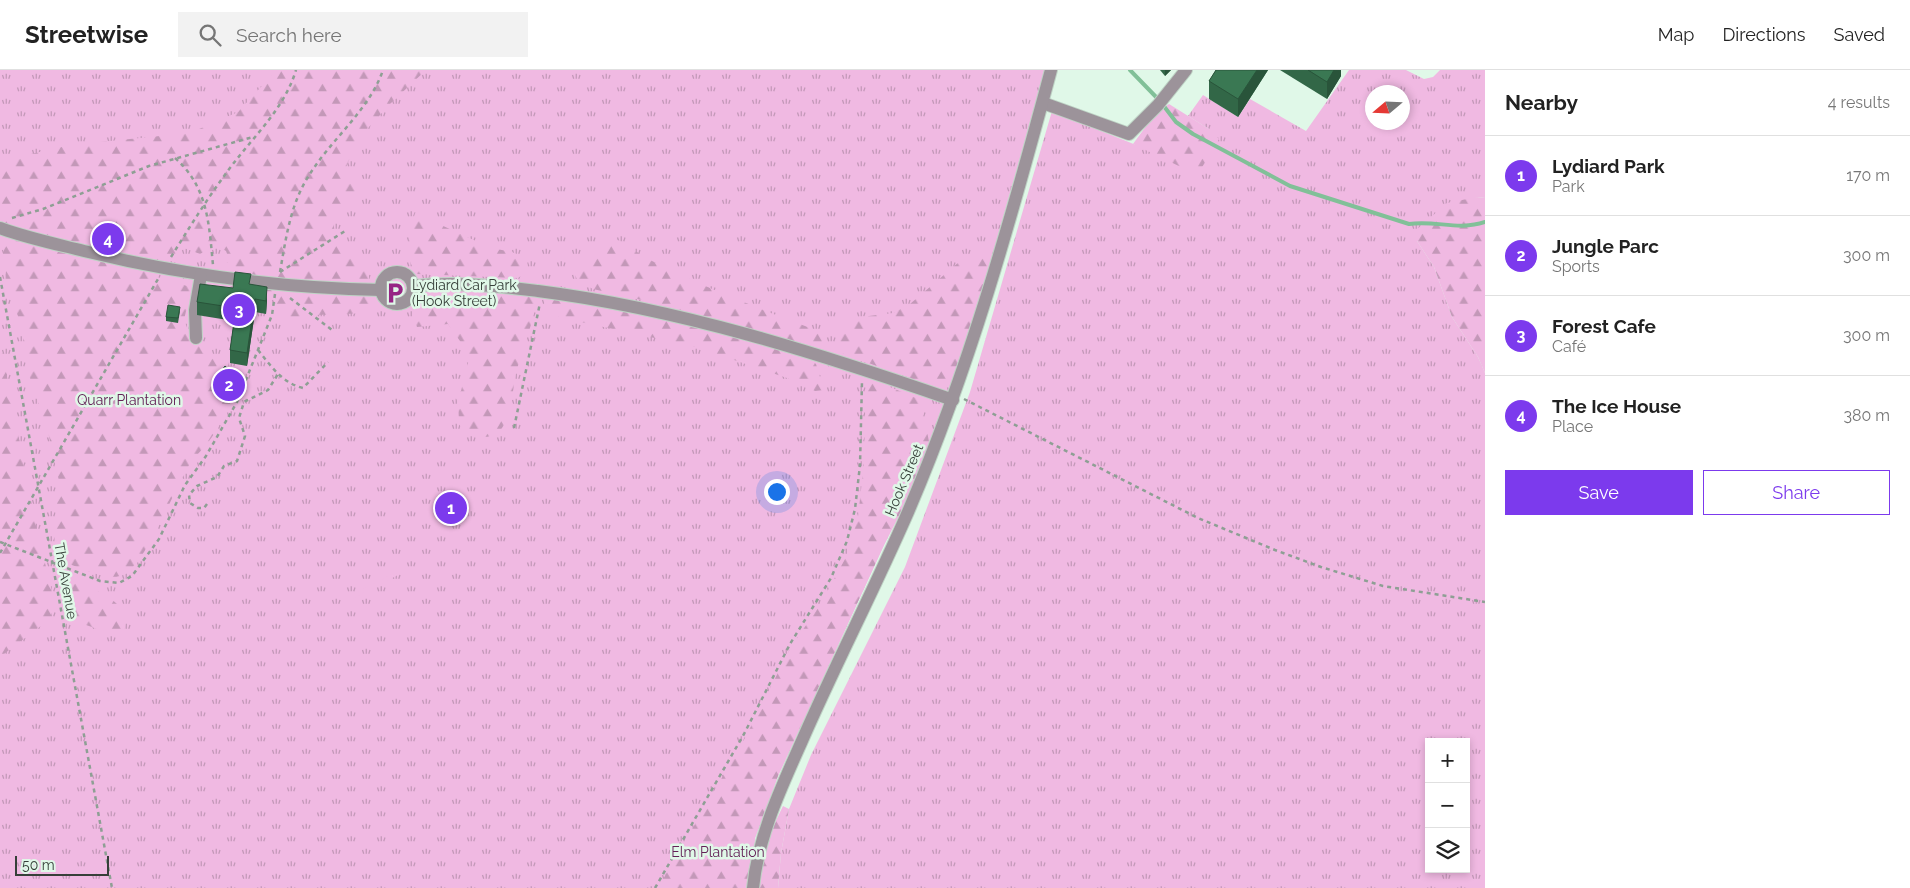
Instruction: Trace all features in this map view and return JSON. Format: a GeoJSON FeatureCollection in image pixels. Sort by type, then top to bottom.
{"type":"FeatureCollection","features":[{"type":"Feature","properties":{"kind":"street","name":"Hook Street"},"geometry":{"type":"LineString","coordinates":[[753,888],[758,854],[774,807],[820,700],[901,527],[954,397],[1051,70]]}},
{"type":"Feature","properties":{"kind":"street"},"geometry":{"type":"LineString","coordinates":[[1042,102],[1129,134],[1160,102],[1186,70]]}},
{"type":"Feature","properties":{"kind":"street"},"geometry":{"type":"LineString","coordinates":[[4,224],[79,250],[163,269],[207,276],[278,278],[381,290]]}},
{"type":"Feature","properties":{"kind":"street"},"geometry":{"type":"LineString","coordinates":[[396,271],[408,276],[414,286],[411,297],[399,304],[386,300],[381,290],[384,278],[396,271]]}},
{"type":"Feature","properties":{"kind":"street"},"geometry":{"type":"LineString","coordinates":[[196,338],[195,310],[207,276]]}},
{"type":"Feature","properties":{"kind":"street"},"geometry":{"type":"LineString","coordinates":[[414,286],[470,283],[588,297],[714,325],[954,397]]}},
{"type":"Feature","properties":{"kind":"path"},"geometry":{"type":"LineString","coordinates":[[0,553],[163,269],[204,204],[254,136],[282,102],[292,84],[296,70]]}},
{"type":"Feature","properties":{"kind":"path"},"geometry":{"type":"LineString","coordinates":[[0,542],[53,564],[110,583],[119,583],[132,576],[159,539],[185,485],[221,432],[237,402],[272,315],[291,212],[308,176],[361,108],[380,79],[383,70]]}},
{"type":"Feature","properties":{"kind":"path"},"geometry":{"type":"LineString","coordinates":[[4,224],[149,166],[254,136]]}},
{"type":"Feature","properties":{"kind":"path"},"geometry":{"type":"LineString","coordinates":[[175,158],[196,182],[204,204],[210,240],[207,276]]}},
{"type":"Feature","properties":{"kind":"path"},"geometry":{"type":"LineString","coordinates":[[278,278],[344,231]]}},
{"type":"Feature","properties":{"kind":"path","name":"The Avenue"},"geometry":{"type":"LineString","coordinates":[[0,278],[112,888]]}},
{"type":"Feature","properties":{"kind":"path"},"geometry":{"type":"LineString","coordinates":[[278,278],[290,298],[332,330]]}},
{"type":"Feature","properties":{"kind":"path"},"geometry":{"type":"LineString","coordinates":[[514,428],[543,291]]}},
{"type":"Feature","properties":{"kind":"path"},"geometry":{"type":"LineString","coordinates":[[258,350],[278,374],[303,388],[328,362]]}},
{"type":"Feature","properties":{"kind":"path"},"geometry":{"type":"LineString","coordinates":[[655,888],[744,734],[790,644],[831,578],[847,541],[855,509],[860,465],[863,397],[862,369]]}},
{"type":"Feature","properties":{"kind":"path"},"geometry":{"type":"LineString","coordinates":[[207,504],[204,508],[193,507],[190,504],[189,495],[197,486],[217,478],[224,466],[237,461],[245,436],[239,418],[244,402],[268,390],[278,374]]}},
{"type":"Feature","properties":{"kind":"path"},"geometry":{"type":"LineString","coordinates":[[954,397],[1198,518],[1275,550],[1320,567],[1383,586],[1485,602]]}},
{"type":"Feature","properties":{"kind":"green space"},"geometry":{"type":"Polygon","coordinates":[[[0,70],[1045,70],[978,306],[921,472],[884,545],[778,776],[755,838],[750,888],[0,888],[0,70]]]}},
{"type":"Feature","properties":{"kind":"green space","name":"Quarr Plantation"},"geometry":{"type":"Polygon","coordinates":[[[269,70],[426,70],[391,103],[357,140],[343,175],[368,191],[345,207],[338,215],[333,227],[334,235],[337,243],[348,256],[369,270],[369,282],[377,305],[370,313],[315,315],[296,320],[284,318],[271,296],[260,285],[222,273],[229,259],[226,251],[216,245],[200,254],[182,247],[167,262],[157,277],[194,288],[191,305],[186,311],[184,320],[188,330],[203,353],[229,357],[228,369],[243,372],[218,427],[190,464],[150,542],[132,569],[117,577],[100,575],[60,560],[55,549],[54,529],[59,481],[48,432],[26,366],[23,330],[7,283],[3,250],[5,244],[0,227],[0,172],[5,165],[31,154],[70,145],[190,133],[238,112],[272,75],[269,70]]]}},
{"type":"Feature","properties":{"kind":"green space"},"geometry":{"type":"Polygon","coordinates":[[[1349,70],[1406,70],[1424,79],[1433,77],[1440,70],[1485,70],[1485,198],[1477,197],[1417,241],[1434,267],[1452,317],[1478,357],[1485,373],[1485,888],[778,888],[781,853],[789,809],[811,755],[905,567],[970,392],[1052,111],[1136,145],[1209,129],[1188,116],[1203,95],[1238,117],[1250,99],[1306,131],[1349,70]]]}},
{"type":"Feature","properties":{"kind":"green space"},"geometry":{"type":"Polygon","coordinates":[[[1169,104],[1209,129],[1219,139],[1201,169],[1183,168],[1133,144],[1155,114],[1169,104]]]}},
{"type":"Feature","properties":{"kind":"green space"},"geometry":{"type":"Polygon","coordinates":[[[1477,197],[1485,198],[1485,373],[1478,357],[1452,317],[1434,267],[1417,241],[1414,232],[1447,203],[1477,197]]]}},
{"type":"Feature","properties":{"kind":"green space"},"geometry":{"type":"Polygon","coordinates":[[[415,213],[491,248],[512,252],[527,259],[528,271],[518,278],[417,274],[409,259],[408,251],[409,237],[415,213]]]}},
{"type":"Feature","properties":{"kind":"green space"},"geometry":{"type":"Polygon","coordinates":[[[609,239],[625,243],[642,256],[668,269],[750,305],[813,329],[823,334],[826,347],[818,350],[771,334],[655,303],[593,289],[578,281],[573,271],[579,258],[597,252],[609,239]]]}},
{"type":"Feature","properties":{"kind":"green space"},"geometry":{"type":"Polygon","coordinates":[[[996,244],[954,382],[940,389],[841,353],[836,342],[837,320],[893,313],[910,304],[959,262],[996,244]]]}},
{"type":"Feature","properties":{"kind":"green space"},"geometry":{"type":"Polygon","coordinates":[[[432,287],[537,296],[531,325],[516,373],[508,416],[502,428],[495,434],[484,437],[473,436],[468,435],[461,428],[455,396],[461,391],[469,359],[460,341],[448,324],[417,327],[412,315],[418,292],[432,287]]]}},
{"type":"Feature","properties":{"kind":"green space"},"geometry":{"type":"Polygon","coordinates":[[[552,296],[692,325],[808,357],[816,364],[824,390],[815,391],[787,378],[696,347],[562,318],[547,313],[544,305],[545,299],[552,296]]]}},
{"type":"Feature","properties":{"kind":"green space"},"geometry":{"type":"Polygon","coordinates":[[[0,341],[37,531],[55,603],[50,619],[0,657],[0,341]]]}},
{"type":"Feature","properties":{"kind":"green space","name":"Elm Plantation"},"geometry":{"type":"Polygon","coordinates":[[[866,377],[921,400],[930,447],[921,472],[884,545],[778,776],[755,838],[750,888],[658,888],[745,738],[791,647],[820,605],[847,555],[858,517],[864,463],[866,377]]]}},
{"type":"Feature","properties":{"kind":"green space"},"geometry":{"type":"Polygon","coordinates":[[[60,570],[91,582],[94,589],[120,607],[126,619],[122,635],[109,634],[86,625],[73,623],[68,617],[60,570]]]}},
{"type":"Feature","properties":{"kind":"green space"},"geometry":{"type":"Polygon","coordinates":[[[396,572],[398,575],[350,600],[348,597],[396,572]]]}},
{"type":"Feature","properties":{"kind":"green space"},"geometry":{"type":"Polygon","coordinates":[[[783,806],[789,809],[781,853],[778,888],[756,888],[767,839],[783,806]]]}},
{"type":"Feature","properties":{"kind":"building"},"geometry":{"type":"Polygon","coordinates":[[[1216,70],[1257,70],[1238,99],[1209,81],[1216,70]]]}},
{"type":"Feature","properties":{"kind":"building"},"geometry":{"type":"Polygon","coordinates":[[[1308,70],[1334,70],[1327,82],[1308,70]]]}},
{"type":"Feature","properties":{"kind":"building"},"geometry":{"type":"Polygon","coordinates":[[[109,228],[114,236],[107,241],[102,233],[109,228]]]}},
{"type":"Feature","properties":{"kind":"building"},"geometry":{"type":"Polygon","coordinates":[[[235,272],[251,274],[249,284],[267,287],[266,301],[255,299],[247,353],[230,350],[236,308],[197,302],[200,284],[233,288],[235,272]]]}},
{"type":"Feature","properties":{"kind":"building"},"geometry":{"type":"Polygon","coordinates":[[[168,305],[180,307],[178,318],[166,317],[168,305]]]}},
{"type":"Feature","properties":{"kind":"building"},"geometry":{"type":"Polygon","coordinates":[[[225,366],[237,377],[230,386],[218,375],[225,366]]]}},
{"type":"Feature","properties":{"kind":"waterway"},"geometry":{"type":"LineString","coordinates":[[1130,70],[1158,99]]}},
{"type":"Feature","properties":{"kind":"waterway"},"geometry":{"type":"LineString","coordinates":[[1163,105],[1176,122],[1193,134],[1290,186],[1409,224],[1428,223],[1466,226],[1485,222]]}},
{"type":"Feature","properties":{"kind":"place","name":"The Ice House"},"geometry":{"type":"Point","coordinates":[108,239]}},
{"type":"Feature","properties":{"kind":"place","name":"Lydiard Car Park (Hook Street)"},"geometry":{"type":"Point","coordinates":[395,293]}},
{"type":"Feature","properties":{"kind":"place","name":"Forest Cafe"},"geometry":{"type":"Point","coordinates":[239,310]}},
{"type":"Feature","properties":{"kind":"place","name":"Jungle Parc"},"geometry":{"type":"Point","coordinates":[229,385]}},
{"type":"Feature","properties":{"kind":"place","name":"Lydiard Park"},"geometry":{"type":"Point","coordinates":[451,508]}}]}
